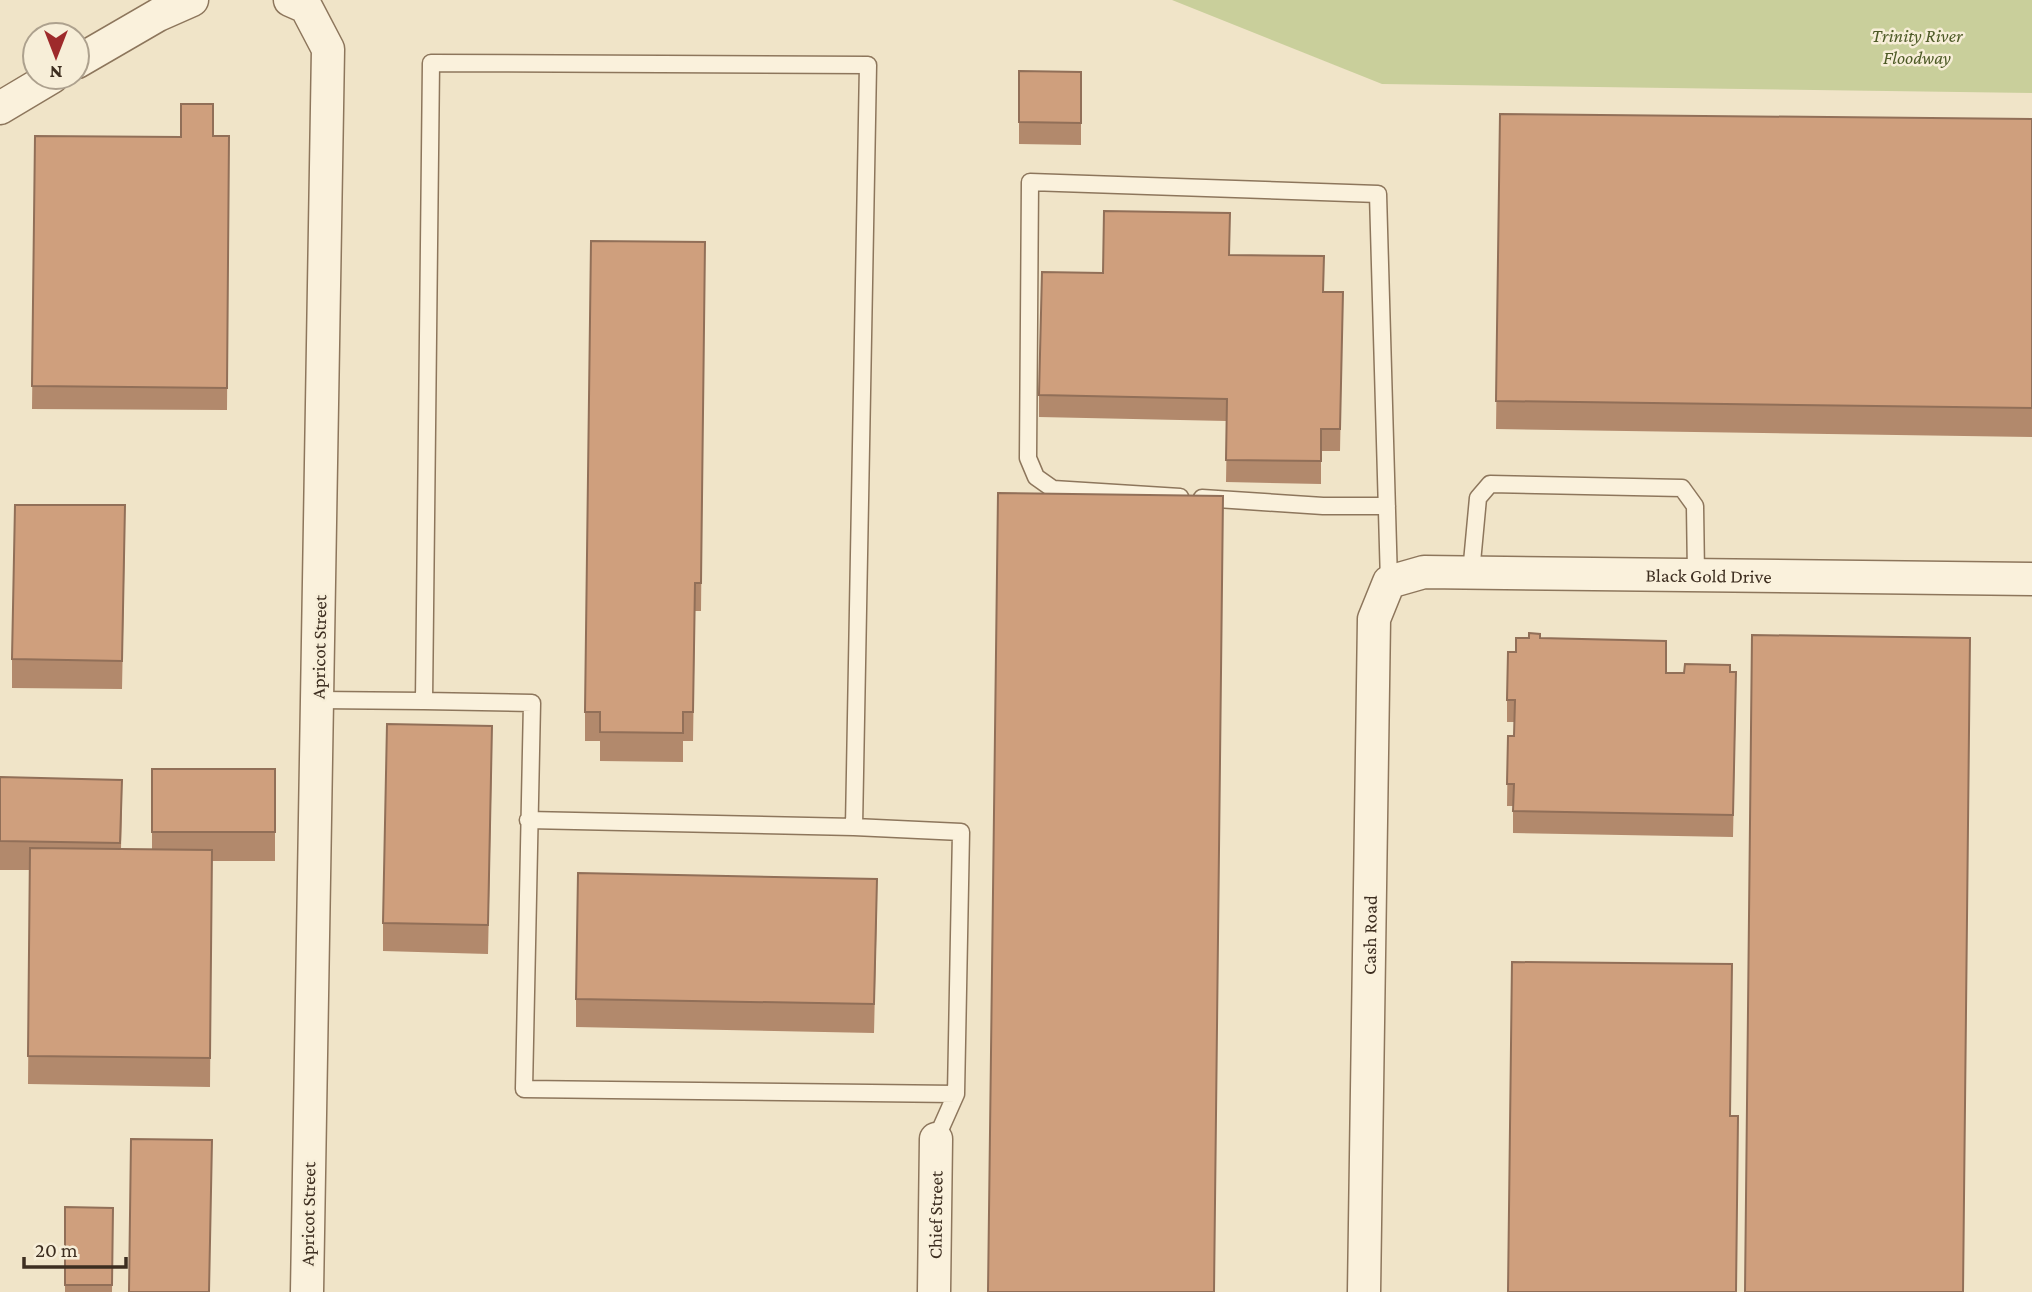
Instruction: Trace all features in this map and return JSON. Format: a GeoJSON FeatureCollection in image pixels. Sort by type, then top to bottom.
{"type":"FeatureCollection","features":[{"type":"Feature","properties":{"kind":"street"},"geometry":{"type":"LineString","coordinates":[[91,54],[158,15],[192,0]]}},
{"type":"Feature","properties":{"kind":"street","name":"Apricot Street"},"geometry":{"type":"LineString","coordinates":[[298,4],[328,48],[307,1292]]}},
{"type":"Feature","properties":{"kind":"street"},"geometry":{"type":"LineString","coordinates":[[0,108],[29,91]]}},
{"type":"Feature","properties":{"kind":"street","name":"Black Gold Drive"},"geometry":{"type":"LineString","coordinates":[[1389,582],[1424,572],[2032,579]]}},
{"type":"Feature","properties":{"kind":"street","name":"Cash Road"},"geometry":{"type":"LineString","coordinates":[[1364,1292],[1374,619],[1389,582]]}},
{"type":"Feature","properties":{"kind":"street","name":"Chief Street"},"geometry":{"type":"LineString","coordinates":[[934,1292],[936,1139]]}},
{"type":"Feature","properties":{"kind":"lane"},"geometry":{"type":"LineString","coordinates":[[425,701],[431,63],[868,65],[854,827]]}},
{"type":"Feature","properties":{"kind":"lane"},"geometry":{"type":"LineString","coordinates":[[1387,506],[1323,506],[1053,489],[1035,477],[1028,458],[1030,181],[1378,194],[1387,506],[1389,582]]}},
{"type":"Feature","properties":{"kind":"lane"},"geometry":{"type":"LineString","coordinates":[[1471,573],[1478,498],[1490,484],[1682,488],[1695,506],[1696,575]]}},
{"type":"Feature","properties":{"kind":"lane"},"geometry":{"type":"LineString","coordinates":[[318,700],[532,703],[524,1089],[956,1094]]}},
{"type":"Feature","properties":{"kind":"lane"},"geometry":{"type":"LineString","coordinates":[[528,820],[961,832],[956,1094],[936,1139]]}},
{"type":"Feature","properties":{"kind":"green space","name":"Trinity River Floodway"},"geometry":{"type":"Polygon","coordinates":[[[1172,0],[2032,0],[2032,93],[1382,84],[1172,0]]]}},
{"type":"Feature","properties":{"kind":"building"},"geometry":{"type":"Polygon","coordinates":[[[1019,71],[1081,72],[1081,123],[1019,122],[1019,71]]]}},
{"type":"Feature","properties":{"kind":"building"},"geometry":{"type":"Polygon","coordinates":[[[181,104],[213,104],[213,136],[229,136],[227,388],[32,386],[35,136],[181,137],[181,104]]]}},
{"type":"Feature","properties":{"kind":"building"},"geometry":{"type":"Polygon","coordinates":[[[1500,114],[2032,119],[2032,408],[1496,401],[1500,114]]]}},
{"type":"Feature","properties":{"kind":"building"},"geometry":{"type":"Polygon","coordinates":[[[1104,211],[1230,213],[1229,255],[1324,256],[1323,292],[1343,292],[1340,429],[1321,429],[1321,461],[1226,460],[1227,399],[1039,395],[1042,272],[1103,273],[1104,211]]]}},
{"type":"Feature","properties":{"kind":"building"},"geometry":{"type":"Polygon","coordinates":[[[591,241],[705,242],[701,583],[695,583],[693,712],[683,712],[683,733],[600,732],[600,712],[585,712],[591,241]]]}},
{"type":"Feature","properties":{"kind":"building"},"geometry":{"type":"Polygon","coordinates":[[[998,493],[1223,496],[1214,1292],[988,1292],[998,493]]]}},
{"type":"Feature","properties":{"kind":"building"},"geometry":{"type":"Polygon","coordinates":[[[15,505],[125,505],[122,661],[12,659],[15,505]]]}},
{"type":"Feature","properties":{"kind":"building"},"geometry":{"type":"Polygon","coordinates":[[[1529,633],[1540,634],[1540,638],[1666,641],[1666,673],[1684,673],[1685,664],[1730,665],[1730,672],[1736,672],[1733,815],[1513,811],[1514,784],[1507,784],[1508,736],[1514,736],[1515,700],[1507,700],[1508,652],[1516,652],[1516,638],[1529,638],[1529,633]]]}},
{"type":"Feature","properties":{"kind":"building"},"geometry":{"type":"Polygon","coordinates":[[[1752,635],[1970,638],[1963,1292],[1745,1292],[1752,635]]]}},
{"type":"Feature","properties":{"kind":"building"},"geometry":{"type":"Polygon","coordinates":[[[387,724],[492,726],[488,925],[383,923],[387,724]]]}},
{"type":"Feature","properties":{"kind":"building"},"geometry":{"type":"Polygon","coordinates":[[[152,769],[275,769],[275,832],[152,832],[152,769]]]}},
{"type":"Feature","properties":{"kind":"building"},"geometry":{"type":"Polygon","coordinates":[[[0,777],[122,780],[120,843],[0,841],[0,777]]]}},
{"type":"Feature","properties":{"kind":"building"},"geometry":{"type":"Polygon","coordinates":[[[30,848],[212,850],[210,1058],[28,1056],[30,848]]]}},
{"type":"Feature","properties":{"kind":"building"},"geometry":{"type":"Polygon","coordinates":[[[578,873],[877,879],[874,1004],[576,999],[578,873]]]}},
{"type":"Feature","properties":{"kind":"building"},"geometry":{"type":"Polygon","coordinates":[[[1512,962],[1732,964],[1730,1116],[1738,1116],[1736,1292],[1508,1292],[1512,962]]]}},
{"type":"Feature","properties":{"kind":"building"},"geometry":{"type":"Polygon","coordinates":[[[131,1139],[212,1140],[209,1292],[129,1292],[131,1139]]]}},
{"type":"Feature","properties":{"kind":"building"},"geometry":{"type":"Polygon","coordinates":[[[65,1207],[113,1208],[112,1285],[65,1285],[65,1207]]]}}]}
